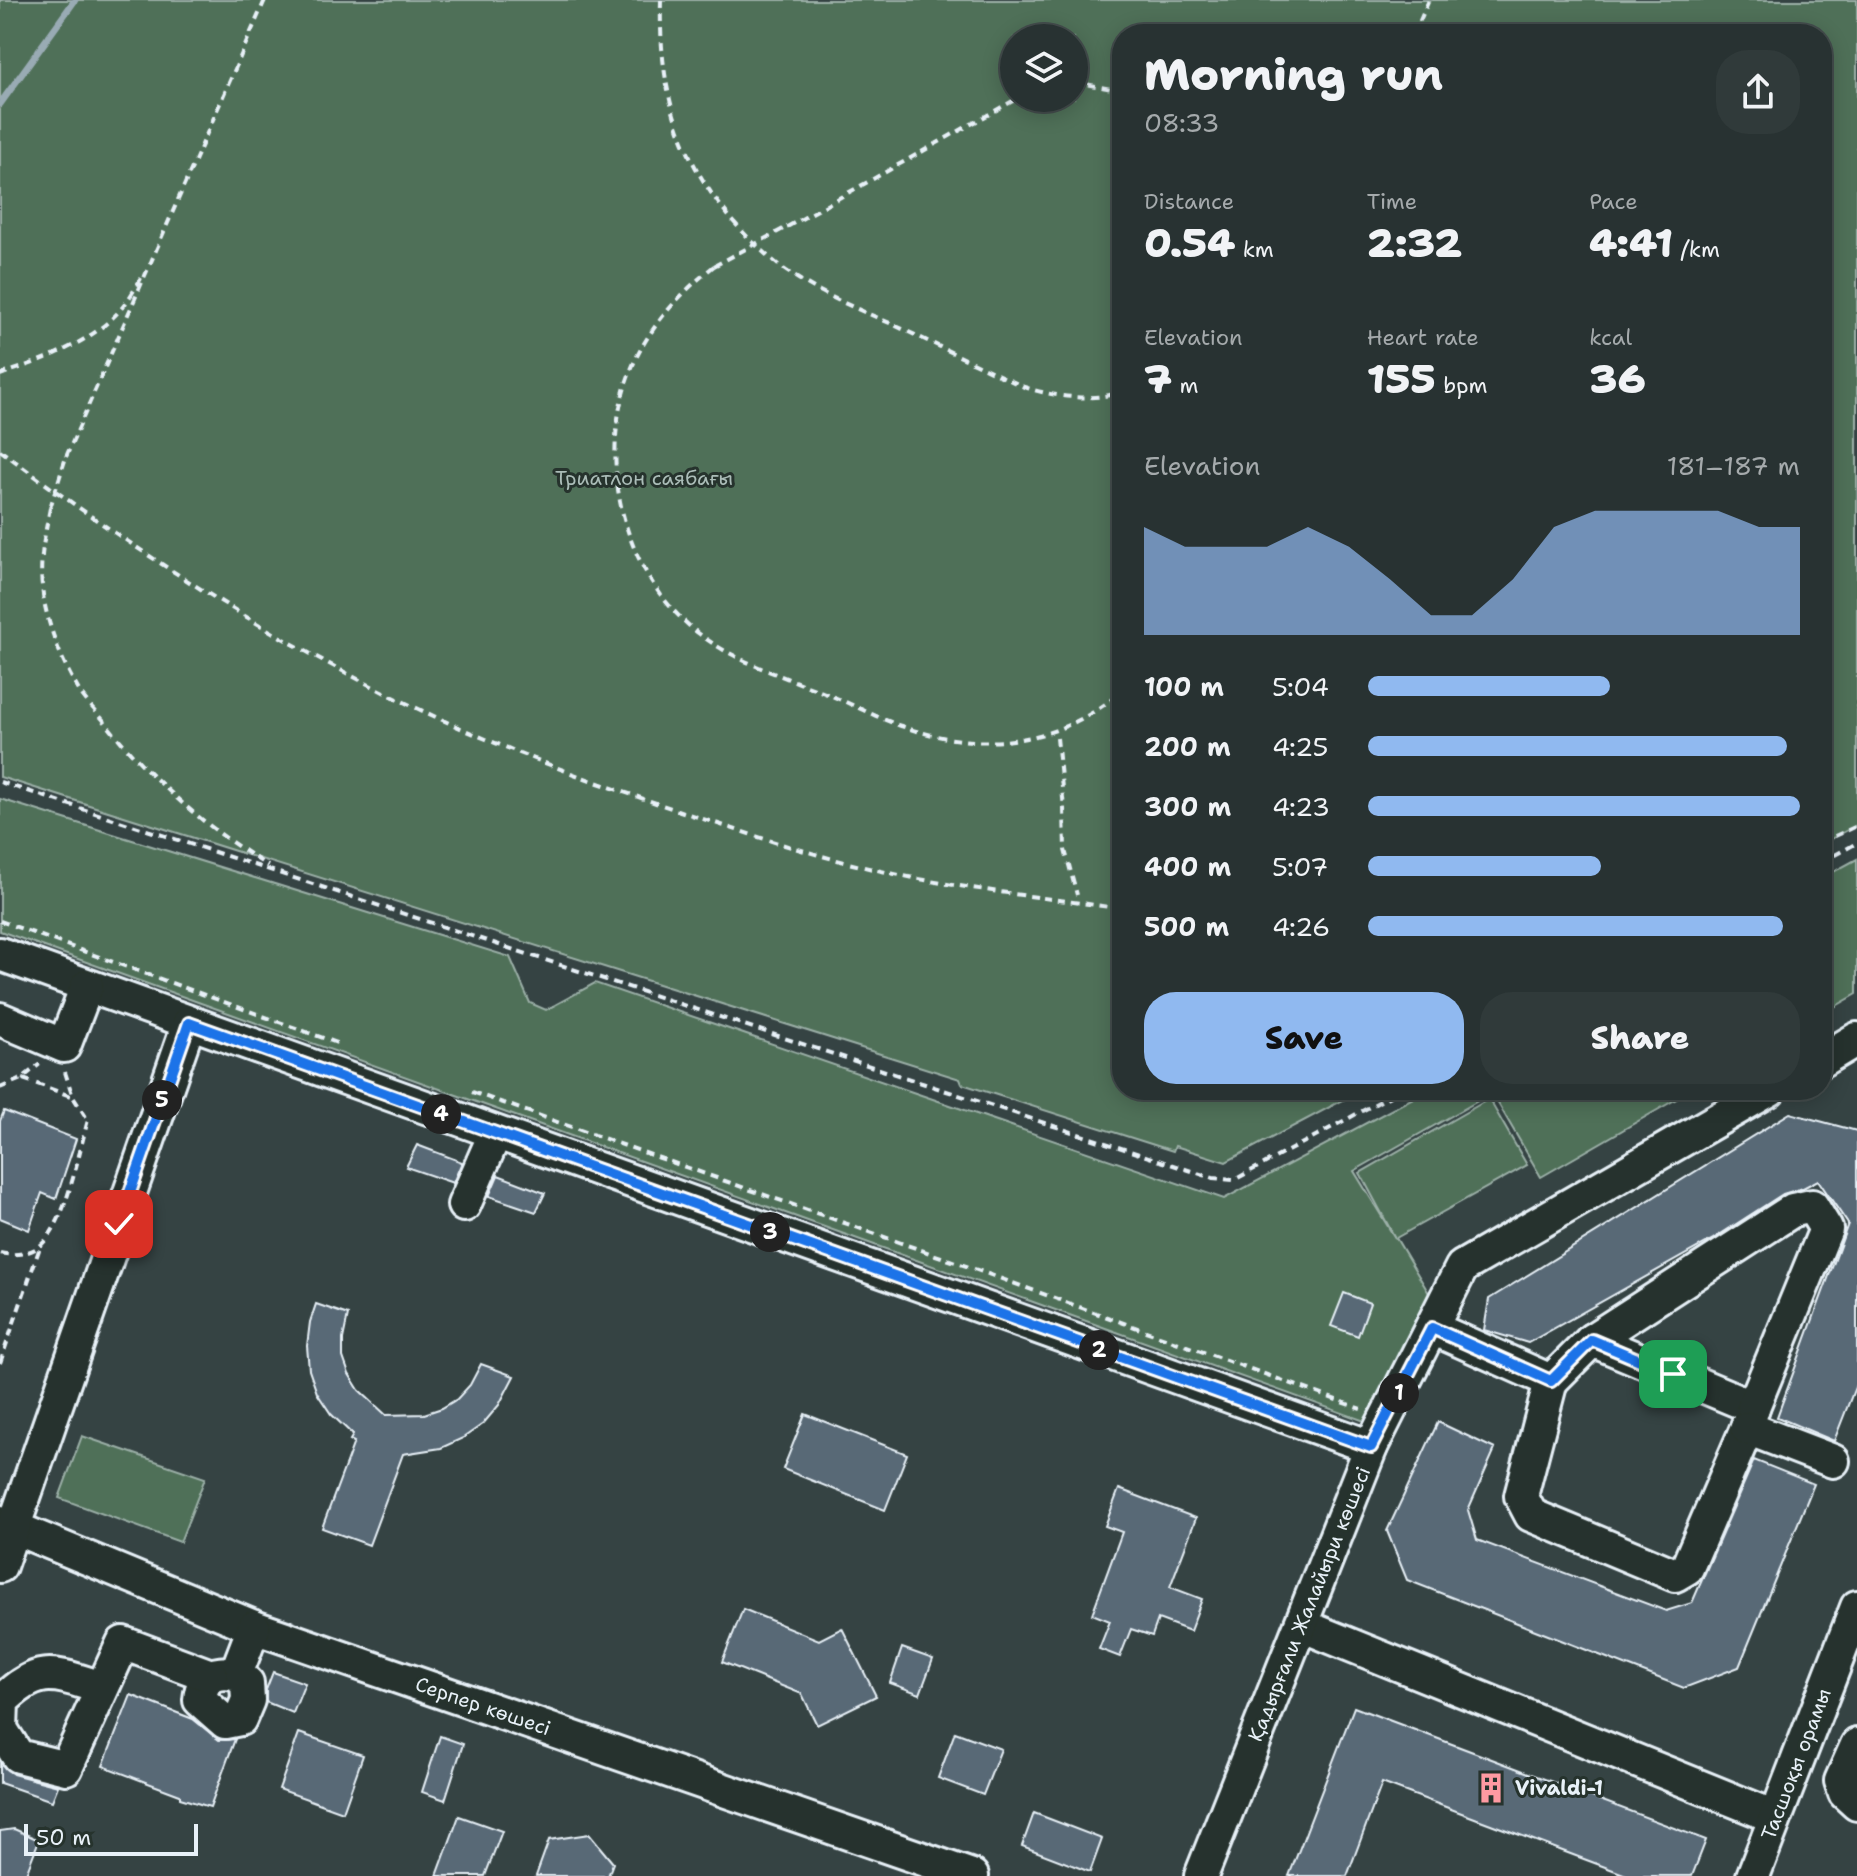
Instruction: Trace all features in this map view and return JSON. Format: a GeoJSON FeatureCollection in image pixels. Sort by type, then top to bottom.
{"type":"FeatureCollection","features":[{"type":"Feature","properties":{"kind":"street"},"geometry":{"type":"LineString","coordinates":[[0,954],[1371,1447]]}},
{"type":"Feature","properties":{"kind":"street"},"geometry":{"type":"LineString","coordinates":[[0,1019],[64,1046],[87,986]]}},
{"type":"Feature","properties":{"kind":"street"},"geometry":{"type":"LineString","coordinates":[[0,1566],[7,1524],[189,1023]]}},
{"type":"Feature","properties":{"kind":"street"},"geometry":{"type":"LineString","coordinates":[[1832,1054],[1857,1039]]}},
{"type":"Feature","properties":{"kind":"street","name":"Қадырғали Жалайыри көшесі"},"geometry":{"type":"LineString","coordinates":[[1201,1876],[1371,1447],[1462,1267],[1752,1100]]}},
{"type":"Feature","properties":{"kind":"street"},"geometry":{"type":"LineString","coordinates":[[464,1205],[495,1134]]}},
{"type":"Feature","properties":{"kind":"street"},"geometry":{"type":"LineString","coordinates":[[1812,1206],[1826,1229],[1687,1568],[1675,1575],[1531,1515],[1521,1496],[1551,1381],[1592,1340],[1793,1210],[1812,1206]]}},
{"type":"Feature","properties":{"kind":"street"},"geometry":{"type":"LineString","coordinates":[[1432,1328],[1551,1381]]}},
{"type":"Feature","properties":{"kind":"street"},"geometry":{"type":"LineString","coordinates":[[1592,1340],[1833,1461]]}},
{"type":"Feature","properties":{"kind":"street","name":"Серпер көшесі"},"geometry":{"type":"LineString","coordinates":[[7,1524],[254,1627],[972,1876]]}},
{"type":"Feature","properties":{"kind":"street","name":"Тасшоқы орамы"},"geometry":{"type":"LineString","coordinates":[[1753,1876],[1857,1607]]}},
{"type":"Feature","properties":{"kind":"street"},"geometry":{"type":"LineString","coordinates":[[1301,1625],[1775,1817]]}},
{"type":"Feature","properties":{"kind":"street"},"geometry":{"type":"LineString","coordinates":[[102,1688],[123,1643],[223,1675],[254,1627]]}},
{"type":"Feature","properties":{"kind":"street"},"geometry":{"type":"LineString","coordinates":[[1857,1745],[1841,1781],[1845,1793],[1857,1804]]}},
{"type":"Feature","properties":{"kind":"path"},"geometry":{"type":"LineString","coordinates":[[265,0],[66,457],[42,547],[42,587],[54,636],[78,690],[115,735],[180,802],[235,846],[274,870]]}},
{"type":"Feature","properties":{"kind":"path"},"geometry":{"type":"LineString","coordinates":[[661,0],[663,69],[684,147],[705,187],[771,259],[804,282],[845,303],[1024,387],[1070,397],[1112,393]]}},
{"type":"Feature","properties":{"kind":"path"},"geometry":{"type":"LineString","coordinates":[[1418,24],[1429,0]]}},
{"type":"Feature","properties":{"kind":"path"},"geometry":{"type":"LineString","coordinates":[[1088,85],[1112,89]]}},
{"type":"Feature","properties":{"kind":"path"},"geometry":{"type":"LineString","coordinates":[[1000,108],[714,266],[685,289],[646,341],[630,373],[615,449],[624,525],[643,565],[664,598],[697,633],[753,666],[901,726],[953,740],[1008,742],[1065,726],[1112,698]]}},
{"type":"Feature","properties":{"kind":"path"},"geometry":{"type":"LineString","coordinates":[[0,375],[71,346],[108,322],[125,304],[149,265]]}},
{"type":"Feature","properties":{"kind":"path"},"geometry":{"type":"LineString","coordinates":[[0,450],[87,515],[292,643],[484,739],[598,783],[758,838],[875,869],[968,888],[1112,908]]}},
{"type":"Feature","properties":{"kind":"path"},"geometry":{"type":"LineString","coordinates":[[1057,738],[1065,850],[1077,895]]}},
{"type":"Feature","properties":{"kind":"path"},"geometry":{"type":"LineString","coordinates":[[0,782],[1213,1178],[1234,1180],[1382,1100]]}},
{"type":"Feature","properties":{"kind":"path"},"geometry":{"type":"LineString","coordinates":[[1832,837],[1857,826]]}},
{"type":"Feature","properties":{"kind":"path"},"geometry":{"type":"LineString","coordinates":[[1832,857],[1857,843]]}},
{"type":"Feature","properties":{"kind":"path"},"geometry":{"type":"LineString","coordinates":[[0,921],[349,1048]]}},
{"type":"Feature","properties":{"kind":"path"},"geometry":{"type":"LineString","coordinates":[[0,1088],[21,1079],[64,1046]]}},
{"type":"Feature","properties":{"kind":"path"},"geometry":{"type":"LineString","coordinates":[[0,1363],[40,1247],[59,1221],[88,1120],[65,1077],[64,1046]]}},
{"type":"Feature","properties":{"kind":"path"},"geometry":{"type":"LineString","coordinates":[[21,1079],[73,1097]]}},
{"type":"Feature","properties":{"kind":"path"},"geometry":{"type":"LineString","coordinates":[[466,1090],[944,1258],[1368,1412]]}},
{"type":"Feature","properties":{"kind":"path"},"geometry":{"type":"LineString","coordinates":[[0,1253],[13,1256],[40,1247]]}},
{"type":"Feature","properties":{"kind":"green space","name":"Триатлон саябағы"},"geometry":{"type":"Polygon","coordinates":[[[0,0],[1857,0],[1857,825],[1832,839],[1832,24],[1112,24],[1112,1100],[1343,1100],[1226,1162],[1175,1146],[1173,1151],[962,1084],[960,1079],[0,777],[0,0]]]}},
{"type":"Feature","properties":{"kind":"green space"},"geometry":{"type":"Polygon","coordinates":[[[0,799],[510,957],[530,1003],[546,1010],[595,983],[1224,1199],[1409,1100],[1480,1100],[1354,1171],[1395,1238],[1360,1173],[1487,1100],[1527,1165],[1396,1238],[1436,1305],[1373,1424],[0,931],[0,799]]]}},
{"type":"Feature","properties":{"kind":"green space"},"geometry":{"type":"Polygon","coordinates":[[[1857,859],[1857,994],[1832,1008],[1832,873],[1857,859]]]}},
{"type":"Feature","properties":{"kind":"green space"},"geometry":{"type":"Polygon","coordinates":[[[1496,1100],[1675,1100],[1541,1177],[1496,1100]]]}},
{"type":"Feature","properties":{"kind":"green space"},"geometry":{"type":"Polygon","coordinates":[[[82,1436],[205,1478],[180,1542],[59,1498],[82,1436]]]}},
{"type":"Feature","properties":{"kind":"building"},"geometry":{"type":"Polygon","coordinates":[[[4,1111],[76,1139],[56,1199],[42,1193],[29,1230],[0,1218],[0,1121],[4,1111]]]}},
{"type":"Feature","properties":{"kind":"building"},"geometry":{"type":"Polygon","coordinates":[[[1790,1113],[1857,1131],[1857,1382],[1834,1441],[1777,1417],[1848,1224],[1818,1180],[1783,1194],[1713,1239],[1528,1343],[1484,1330],[1489,1299],[1790,1113]]]}},
{"type":"Feature","properties":{"kind":"building"},"geometry":{"type":"Polygon","coordinates":[[[417,1145],[462,1162],[453,1183],[406,1167],[417,1145]]]}},
{"type":"Feature","properties":{"kind":"building"},"geometry":{"type":"Polygon","coordinates":[[[498,1175],[545,1193],[536,1212],[489,1196],[498,1175]]]}},
{"type":"Feature","properties":{"kind":"building"},"geometry":{"type":"Polygon","coordinates":[[[1344,1293],[1370,1303],[1358,1336],[1331,1326],[1344,1293]]]}},
{"type":"Feature","properties":{"kind":"building"},"geometry":{"type":"Polygon","coordinates":[[[316,1304],[348,1315],[343,1357],[349,1374],[359,1390],[386,1415],[424,1414],[442,1408],[457,1399],[470,1385],[481,1364],[514,1376],[499,1405],[483,1424],[441,1448],[403,1454],[369,1545],[322,1528],[354,1442],[350,1440],[353,1435],[331,1414],[317,1393],[309,1370],[307,1346],[316,1304]]]}},
{"type":"Feature","properties":{"kind":"building"},"geometry":{"type":"Polygon","coordinates":[[[805,1414],[907,1454],[885,1510],[783,1469],[805,1414]]]}},
{"type":"Feature","properties":{"kind":"building"},"geometry":{"type":"Polygon","coordinates":[[[1438,1422],[1495,1449],[1468,1510],[1477,1540],[1666,1611],[1692,1603],[1754,1460],[1814,1484],[1739,1667],[1684,1688],[1407,1580],[1387,1531],[1438,1422]]]}},
{"type":"Feature","properties":{"kind":"building"},"geometry":{"type":"Polygon","coordinates":[[[1119,1489],[1196,1518],[1170,1587],[1202,1599],[1190,1631],[1158,1619],[1152,1636],[1131,1629],[1120,1657],[1099,1649],[1110,1621],[1092,1614],[1122,1532],[1105,1526],[1119,1489]]]}},
{"type":"Feature","properties":{"kind":"building"},"geometry":{"type":"Polygon","coordinates":[[[743,1609],[819,1640],[842,1628],[876,1696],[817,1725],[802,1694],[722,1662],[743,1609]]]}},
{"type":"Feature","properties":{"kind":"building"},"geometry":{"type":"Polygon","coordinates":[[[902,1648],[933,1659],[920,1694],[890,1683],[902,1648]]]}},
{"type":"Feature","properties":{"kind":"building"},"geometry":{"type":"Polygon","coordinates":[[[273,1672],[305,1683],[293,1713],[266,1702],[266,1690],[273,1672]]]}},
{"type":"Feature","properties":{"kind":"building"},"geometry":{"type":"Polygon","coordinates":[[[131,1695],[193,1719],[219,1740],[235,1739],[210,1807],[103,1766],[131,1695]]]}},
{"type":"Feature","properties":{"kind":"building","name":"Vivaldi-1"},"geometry":{"type":"Polygon","coordinates":[[[1354,1707],[1706,1840],[1692,1876],[1629,1876],[1382,1783],[1347,1876],[1289,1876],[1354,1707]]]}},
{"type":"Feature","properties":{"kind":"building"},"geometry":{"type":"Polygon","coordinates":[[[955,1732],[1001,1749],[983,1795],[938,1778],[955,1732]]]}},
{"type":"Feature","properties":{"kind":"building"},"geometry":{"type":"Polygon","coordinates":[[[299,1733],[363,1755],[343,1812],[279,1789],[299,1733]]]}},
{"type":"Feature","properties":{"kind":"building"},"geometry":{"type":"Polygon","coordinates":[[[440,1736],[463,1744],[445,1800],[422,1792],[440,1736]]]}},
{"type":"Feature","properties":{"kind":"building"},"geometry":{"type":"Polygon","coordinates":[[[0,1763],[13,1774],[58,1786],[52,1801],[0,1783],[0,1763]]]}},
{"type":"Feature","properties":{"kind":"building"},"geometry":{"type":"Polygon","coordinates":[[[1034,1813],[1102,1839],[1090,1872],[1022,1846],[1034,1813]]]}},
{"type":"Feature","properties":{"kind":"building"},"geometry":{"type":"Polygon","coordinates":[[[459,1816],[502,1831],[485,1876],[437,1876],[459,1816]]]}},
{"type":"Feature","properties":{"kind":"building"},"geometry":{"type":"Polygon","coordinates":[[[14,1829],[39,1840],[25,1876],[0,1876],[0,1831],[14,1829]]]}},
{"type":"Feature","properties":{"kind":"building"},"geometry":{"type":"Polygon","coordinates":[[[589,1834],[613,1863],[608,1876],[536,1876],[549,1840],[589,1834]]]}},
{"type":"Feature","properties":{"kind":"waterway"},"geometry":{"type":"LineString","coordinates":[[0,104],[75,0]]}},
{"type":"Feature","properties":{"kind":"place","name":"Vivaldi-1"},"geometry":{"type":"Point","coordinates":[1491,1788]}},
{"type":"Feature","properties":{"kind":"route"},"geometry":{"type":"LineString","coordinates":[[119,1224],[189,1023],[1371,1447],[1432,1328],[1551,1381],[1592,1340],[1673,1374]]}}]}
